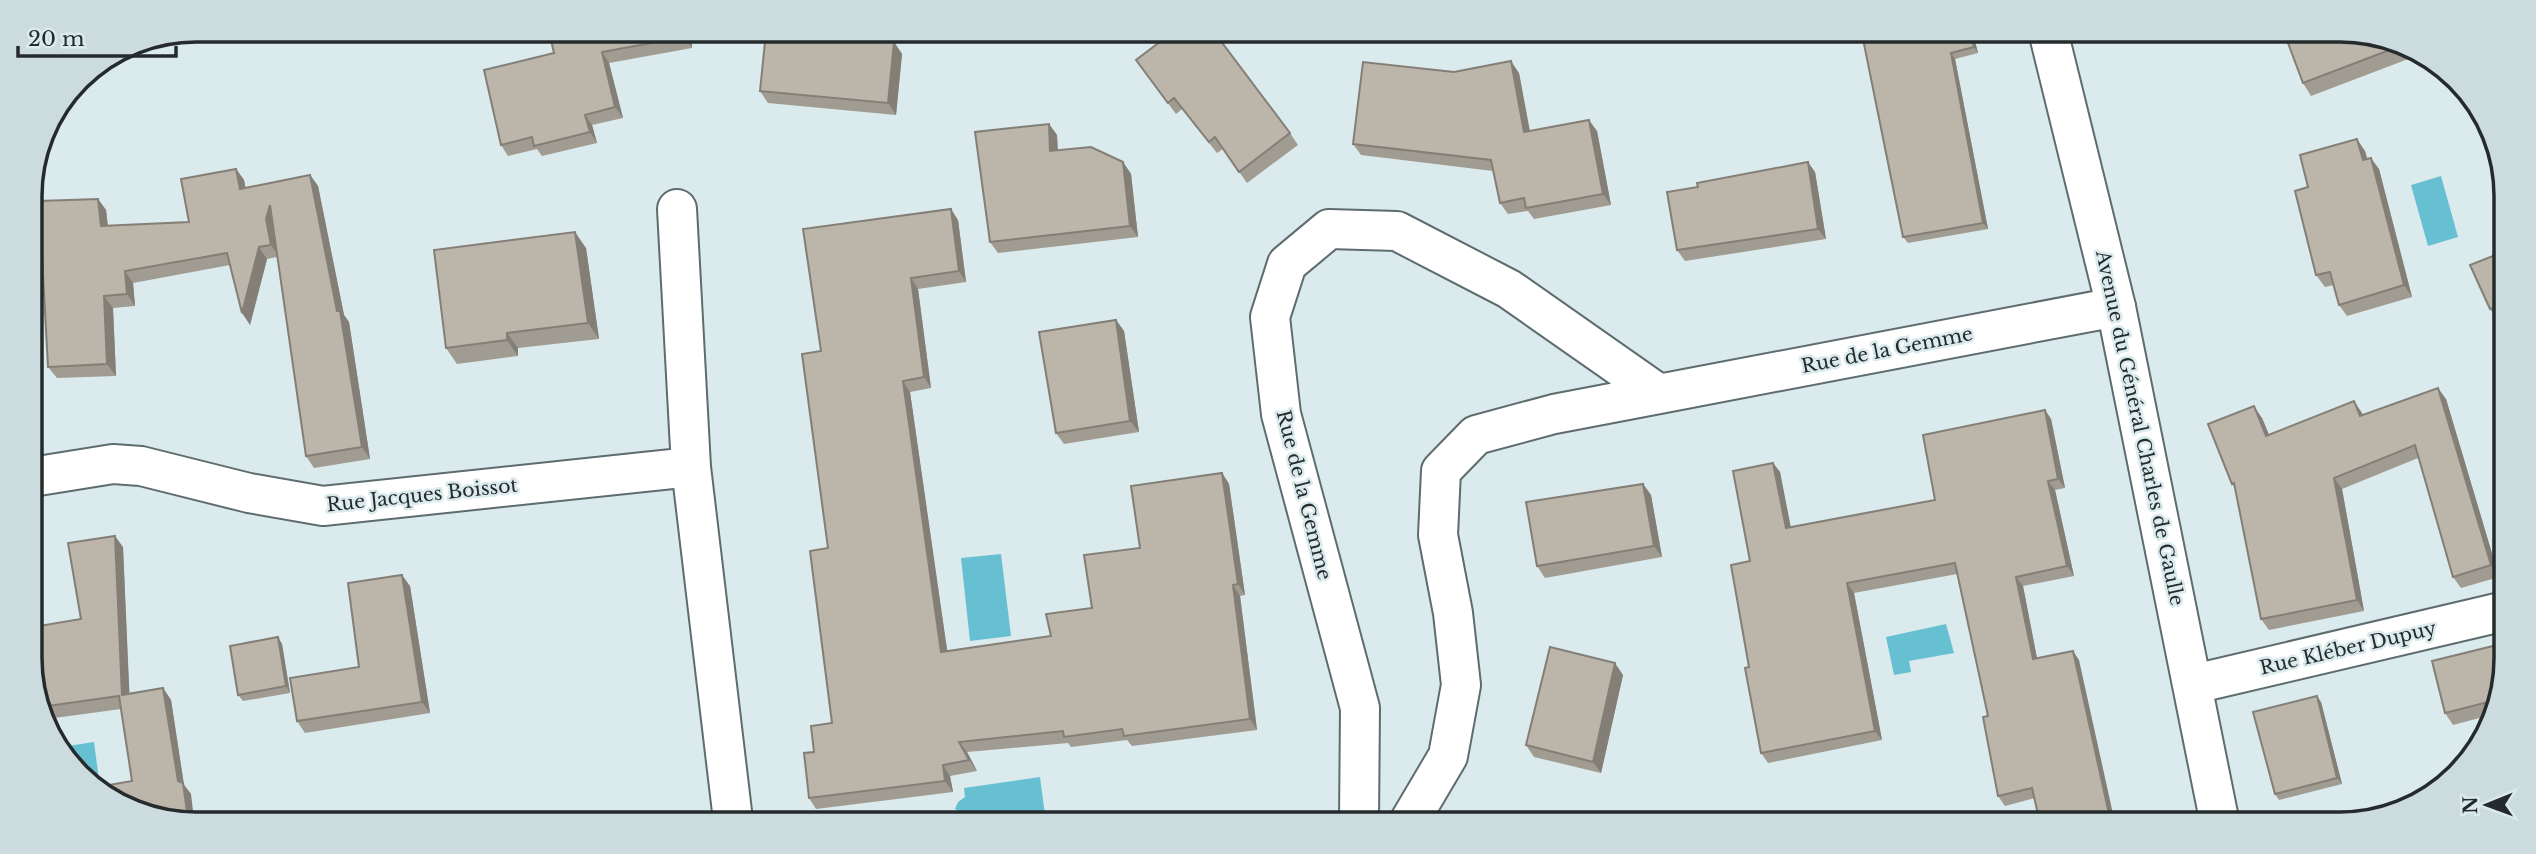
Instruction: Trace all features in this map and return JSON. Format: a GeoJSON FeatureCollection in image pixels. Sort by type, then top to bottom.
{"type":"FeatureCollection","features":[{"type":"Feature","properties":{"kind":"street","name":"Avenue du Général Charles de Gaulle"},"geometry":{"type":"LineString","coordinates":[[2051,42],[2116,307],[2218,812]]}},
{"type":"Feature","properties":{"kind":"street"},"geometry":{"type":"LineString","coordinates":[[677,209],[691,467],[732,812]]}},
{"type":"Feature","properties":{"kind":"street","name":"Rue de la Gemme"},"geometry":{"type":"LineString","coordinates":[[1359,812],[1360,708],[1281,414],[1270,317],[1287,264],[1329,229],[1397,231],[1509,289],[1659,394]]}},
{"type":"Feature","properties":{"kind":"street","name":"Rue de la Gemme"},"geometry":{"type":"LineString","coordinates":[[1415,812],[1448,756],[1461,685],[1453,613],[1438,535],[1441,471],[1476,435],[1553,414],[2116,307]]}},
{"type":"Feature","properties":{"kind":"street","name":"Rue Jacques Boissot"},"geometry":{"type":"LineString","coordinates":[[42,475],[113,464],[141,466],[249,493],[323,506],[691,467]]}},
{"type":"Feature","properties":{"kind":"street","name":"Rue Kléber Dupuy"},"geometry":{"type":"LineString","coordinates":[[2194,684],[2494,614]]}},
{"type":"Feature","properties":{"kind":"water"},"geometry":{"type":"Polygon","coordinates":[[[2441,176],[2458,237],[2428,246],[2411,185],[2441,176]]]}},
{"type":"Feature","properties":{"kind":"water"},"geometry":{"type":"Polygon","coordinates":[[[1001,554],[1011,636],[970,641],[961,558],[1001,554]]]}},
{"type":"Feature","properties":{"kind":"water"},"geometry":{"type":"Polygon","coordinates":[[[1946,624],[1954,653],[1909,661],[1911,672],[1894,675],[1886,637],[1946,624]]]}},
{"type":"Feature","properties":{"kind":"water"},"geometry":{"type":"Polygon","coordinates":[[[94,742],[99,778],[80,760],[69,746],[94,742]]]}},
{"type":"Feature","properties":{"kind":"water"},"geometry":{"type":"Polygon","coordinates":[[[1040,777],[1045,812],[960,812],[955,809],[958,802],[965,797],[964,788],[1040,777]]]}},
{"type":"Feature","properties":{"kind":"building"},"geometry":{"type":"Polygon","coordinates":[[[552,42],[657,42],[602,52],[615,107],[585,115],[590,132],[534,146],[532,137],[501,145],[484,70],[554,53],[552,42]]]}},
{"type":"Feature","properties":{"kind":"building"},"geometry":{"type":"Polygon","coordinates":[[[765,42],[894,42],[888,103],[760,91],[765,42]]]}},
{"type":"Feature","properties":{"kind":"building"},"geometry":{"type":"Polygon","coordinates":[[[1160,42],[1222,42],[1290,133],[1239,172],[1215,137],[1209,142],[1174,98],[1168,103],[1136,60],[1160,42]]]}},
{"type":"Feature","properties":{"kind":"building"},"geometry":{"type":"Polygon","coordinates":[[[1864,42],[1972,42],[1974,47],[1951,53],[1983,223],[1903,237],[1864,42]]]}},
{"type":"Feature","properties":{"kind":"building"},"geometry":{"type":"Polygon","coordinates":[[[2288,42],[2360,43],[2389,50],[2303,83],[2288,42]]]}},
{"type":"Feature","properties":{"kind":"building"},"geometry":{"type":"Polygon","coordinates":[[[1511,61],[1524,132],[1589,120],[1603,194],[1526,208],[1524,198],[1500,203],[1491,160],[1353,144],[1363,62],[1454,72],[1511,61]]]}},
{"type":"Feature","properties":{"kind":"building"},"geometry":{"type":"Polygon","coordinates":[[[1049,124],[1050,151],[1091,147],[1123,162],[1130,226],[990,242],[975,132],[1049,124]]]}},
{"type":"Feature","properties":{"kind":"building"},"geometry":{"type":"Polygon","coordinates":[[[2357,139],[2363,160],[2371,158],[2404,285],[2339,305],[2330,272],[2316,275],[2295,191],[2308,187],[2300,155],[2357,139]]]}},
{"type":"Feature","properties":{"kind":"building"},"geometry":{"type":"Polygon","coordinates":[[[1808,162],[1818,229],[1677,250],[1667,192],[1698,187],[1697,183],[1808,162]]]}},
{"type":"Feature","properties":{"kind":"building"},"geometry":{"type":"Polygon","coordinates":[[[236,169],[240,189],[310,175],[337,311],[340,311],[362,447],[306,456],[270,205],[266,219],[271,245],[259,247],[242,313],[227,253],[125,271],[127,294],[104,296],[107,364],[48,367],[42,201],[98,199],[101,226],[189,222],[181,179],[236,169]]]}},
{"type":"Feature","properties":{"kind":"building"},"geometry":{"type":"Polygon","coordinates":[[[951,209],[959,271],[911,278],[924,377],[903,381],[941,652],[1051,636],[1046,614],[1092,608],[1084,555],[1140,548],[1131,486],[1222,473],[1238,584],[1233,585],[1250,719],[1124,736],[1122,729],[1064,737],[1063,731],[959,742],[969,760],[943,765],[945,781],[809,798],[804,753],[814,752],[811,726],[832,723],[810,551],[828,548],[802,354],[821,351],[803,229],[951,209]]]}},
{"type":"Feature","properties":{"kind":"building"},"geometry":{"type":"Polygon","coordinates":[[[575,232],[588,323],[507,333],[507,340],[446,348],[434,250],[575,232]]]}},
{"type":"Feature","properties":{"kind":"building"},"geometry":{"type":"Polygon","coordinates":[[[2494,256],[2494,308],[2490,309],[2470,265],[2494,256]]]}},
{"type":"Feature","properties":{"kind":"building"},"geometry":{"type":"Polygon","coordinates":[[[1116,320],[1130,421],[1056,433],[1039,332],[1116,320]]]}},
{"type":"Feature","properties":{"kind":"building"},"geometry":{"type":"Polygon","coordinates":[[[2438,388],[2491,565],[2453,577],[2415,445],[2334,478],[2357,600],[2261,619],[2234,483],[2232,484],[2208,424],[2254,406],[2266,436],[2354,401],[2360,416],[2438,388]]]}},
{"type":"Feature","properties":{"kind":"building"},"geometry":{"type":"Polygon","coordinates":[[[2045,410],[2058,479],[2048,481],[2067,566],[2016,577],[2033,659],[2073,651],[2109,812],[2037,812],[2032,788],[1998,796],[1983,717],[1988,716],[1955,563],[1847,583],[1875,731],[1761,753],[1745,668],[1749,667],[1731,565],[1750,561],[1733,471],[1773,463],[1786,528],[1935,500],[1923,435],[2045,410]]]}},
{"type":"Feature","properties":{"kind":"building"},"geometry":{"type":"Polygon","coordinates":[[[1643,484],[1654,546],[1537,566],[1526,502],[1643,484]]]}},
{"type":"Feature","properties":{"kind":"building"},"geometry":{"type":"Polygon","coordinates":[[[115,536],[122,695],[163,688],[178,781],[183,783],[187,812],[146,804],[109,785],[132,781],[119,696],[49,706],[43,678],[42,626],[81,619],[68,543],[115,536]]]}},
{"type":"Feature","properties":{"kind":"building"},"geometry":{"type":"Polygon","coordinates":[[[402,575],[422,702],[297,721],[290,678],[359,667],[348,583],[402,575]]]}},
{"type":"Feature","properties":{"kind":"building"},"geometry":{"type":"Polygon","coordinates":[[[278,637],[286,686],[238,695],[230,646],[278,637]]]}},
{"type":"Feature","properties":{"kind":"building"},"geometry":{"type":"Polygon","coordinates":[[[2494,646],[2493,678],[2487,702],[2445,713],[2432,661],[2494,646]]]}},
{"type":"Feature","properties":{"kind":"building"},"geometry":{"type":"Polygon","coordinates":[[[1550,647],[1615,663],[1593,762],[1526,745],[1550,647]]]}},
{"type":"Feature","properties":{"kind":"building"},"geometry":{"type":"Polygon","coordinates":[[[2317,696],[2337,778],[2275,794],[2253,712],[2317,696]]]}}]}
